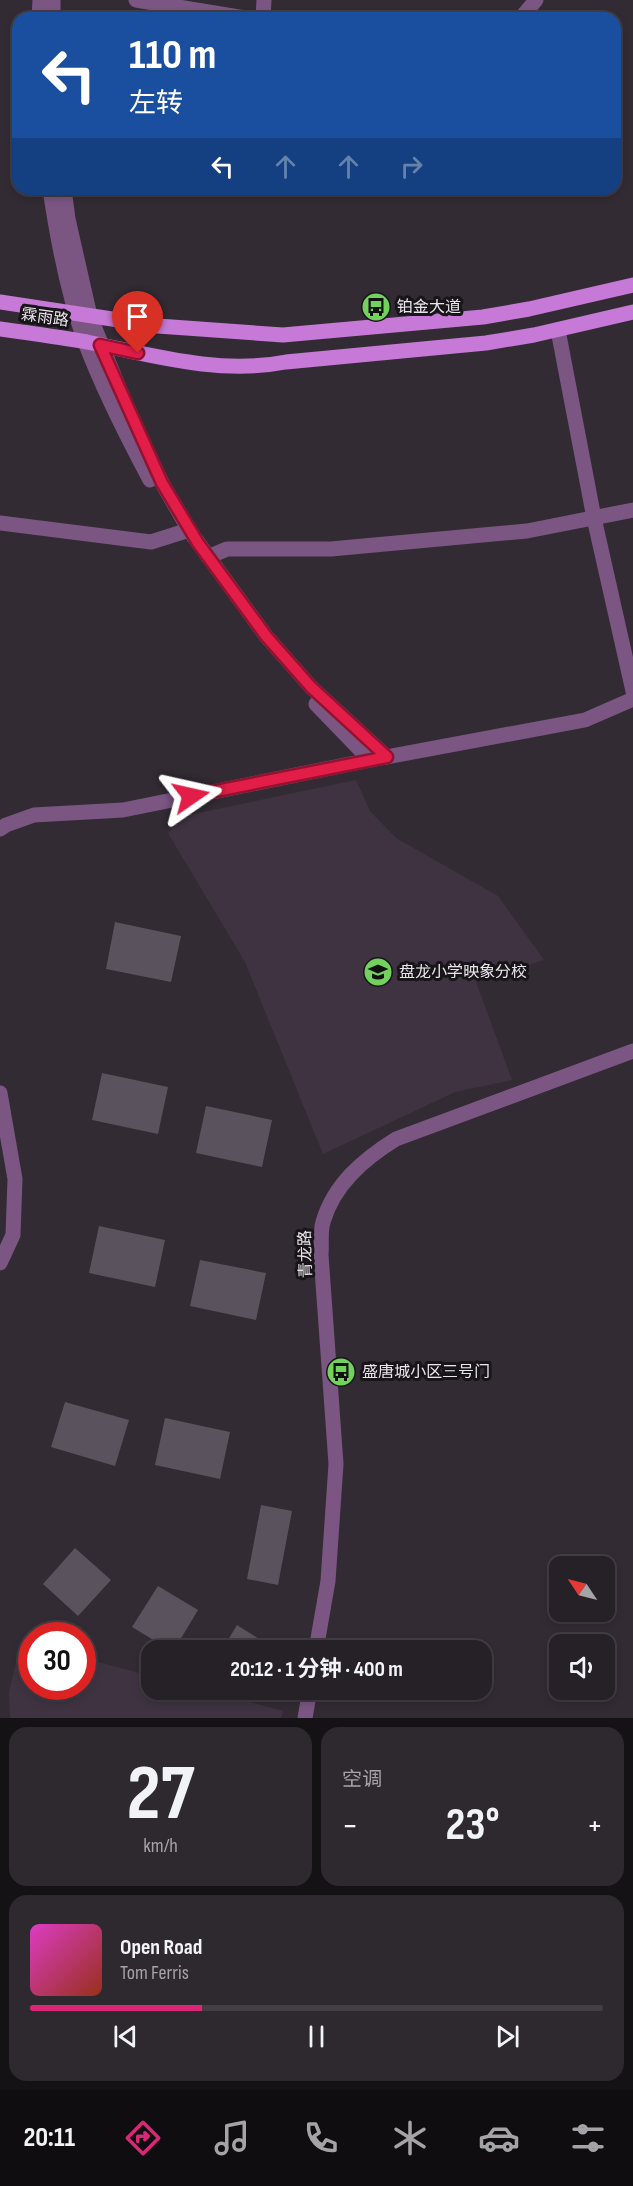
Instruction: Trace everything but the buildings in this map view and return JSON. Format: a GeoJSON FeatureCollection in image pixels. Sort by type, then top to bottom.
{"type":"FeatureCollection","features":[{"type":"Feature","properties":{"kind":"main road"},"geometry":{"type":"LineString","coordinates":[[83,315],[168,327],[283,335],[483,317],[633,285]]}},
{"type":"Feature","properties":{"kind":"main road","name":"霖雨路"},"geometry":{"type":"LineString","coordinates":[[0,302],[83,315]]}},
{"type":"Feature","properties":{"kind":"main road"},"geometry":{"type":"LineString","coordinates":[[92,343],[197,364],[264,366],[286,362],[486,344],[633,312]]}},
{"type":"Feature","properties":{"kind":"main road","name":"霖雨路"},"geometry":{"type":"LineString","coordinates":[[0,329],[92,343]]}},
{"type":"Feature","properties":{"kind":"street"},"geometry":{"type":"LineString","coordinates":[[136,0],[209,12]]}},
{"type":"Feature","properties":{"kind":"street"},"geometry":{"type":"LineString","coordinates":[[526,12],[536,0]]}},
{"type":"Feature","properties":{"kind":"street"},"geometry":{"type":"LineString","coordinates":[[51,195],[55,221],[118,421],[184,531],[260,642],[306,694],[370,760]]}},
{"type":"Feature","properties":{"kind":"street"},"geometry":{"type":"LineString","coordinates":[[65,195],[83,315]]}},
{"type":"Feature","properties":{"kind":"street"},"geometry":{"type":"LineString","coordinates":[[558,330],[594,518],[633,691]]}},
{"type":"Feature","properties":{"kind":"street"},"geometry":{"type":"LineString","coordinates":[[208,557],[227,549],[331,549],[527,531],[633,510]]}},
{"type":"Feature","properties":{"kind":"street"},"geometry":{"type":"LineString","coordinates":[[0,523],[151,542],[184,531]]}},
{"type":"Feature","properties":{"kind":"street"},"geometry":{"type":"LineString","coordinates":[[184,531],[208,557],[266,636],[311,687],[387,757]]}},
{"type":"Feature","properties":{"kind":"street"},"geometry":{"type":"LineString","coordinates":[[0,830],[34,815],[123,810],[370,760],[585,720],[633,699]]}},
{"type":"Feature","properties":{"kind":"street","name":"青龙路"},"geometry":{"type":"LineString","coordinates":[[318,1640],[328,1581],[336,1464],[321,1255],[322,1224],[333,1197],[349,1176],[372,1153],[396,1139],[633,1052]]}},
{"type":"Feature","properties":{"kind":"street"},"geometry":{"type":"LineString","coordinates":[[0,1093],[15,1179],[13,1235],[0,1263]]}},
{"type":"Feature","properties":{"kind":"street"},"geometry":{"type":"LineString","coordinates":[[305,1718],[308,1700]]}},
{"type":"Feature","properties":{"kind":"shaded area","name":"盘龙小学映象分校"},"geometry":{"type":"Polygon","coordinates":[[[356,780],[370,811],[396,838],[498,896],[544,960],[476,982],[512,1080],[455,1092],[323,1154],[245,962],[168,833],[184,816],[356,780]]]}},
{"type":"Feature","properties":{"kind":"shaded area"},"geometry":{"type":"Polygon","coordinates":[[[18,1654],[18,1700],[96,1700],[96,1661],[141,1673],[141,1700],[242,1700],[283,1711],[281,1718],[10,1718],[9,1692],[18,1654]]]}},
{"type":"Feature","properties":{"kind":"place","name":"铂金大道"},"geometry":{"type":"Point","coordinates":[376,307]}},
{"type":"Feature","properties":{"kind":"place","name":"盘龙小学映象分校"},"geometry":{"type":"Point","coordinates":[378,972]}},
{"type":"Feature","properties":{"kind":"place","name":"盛唐城小区三号门"},"geometry":{"type":"Point","coordinates":[341,1372]}},
{"type":"Feature","properties":{"kind":"route"},"geometry":{"type":"LineString","coordinates":[[138,353],[100,345],[162,483],[189,530],[266,636],[311,687],[387,757],[191,796]]}}]}
